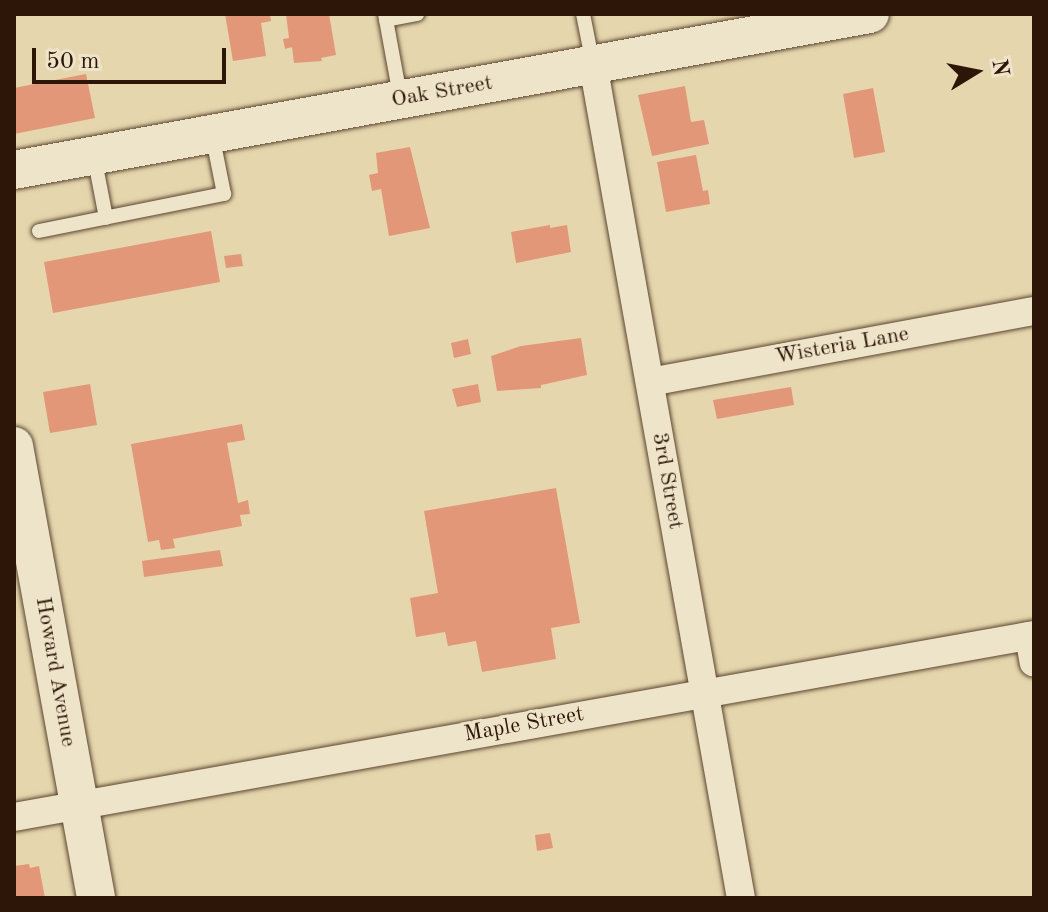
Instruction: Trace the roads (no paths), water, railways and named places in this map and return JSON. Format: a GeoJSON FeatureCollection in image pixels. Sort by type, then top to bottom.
{"type":"FeatureCollection","features":[{"type":"Feature","properties":{"kind":"main road","name":"Oak Street"},"geometry":{"type":"LineString","coordinates":[[14,170],[859,15]]}},
{"type":"Feature","properties":{"kind":"main road","name":"Howard Avenue"},"geometry":{"type":"LineString","coordinates":[[14,446],[96,898]]}},
{"type":"Feature","properties":{"kind":"street","name":"3rd Street"},"geometry":{"type":"LineString","coordinates":[[593,64],[741,898]]}},
{"type":"Feature","properties":{"kind":"street","name":"Wisteria Lane"},"geometry":{"type":"LineString","coordinates":[[650,382],[1034,311]]}},
{"type":"Feature","properties":{"kind":"street","name":"Maple Street"},"geometry":{"type":"LineString","coordinates":[[14,817],[705,693],[1032,644]]}},
{"type":"Feature","properties":{"kind":"lane"},"geometry":{"type":"LineString","coordinates":[[401,99],[385,17],[417,14]]}},
{"type":"Feature","properties":{"kind":"lane"},"geometry":{"type":"LineString","coordinates":[[583,14],[593,64]]}},
{"type":"Feature","properties":{"kind":"lane"},"geometry":{"type":"LineString","coordinates":[[39,231],[224,194],[212,134]]}},
{"type":"Feature","properties":{"kind":"lane"},"geometry":{"type":"LineString","coordinates":[[94,156],[106,218]]}}]}
